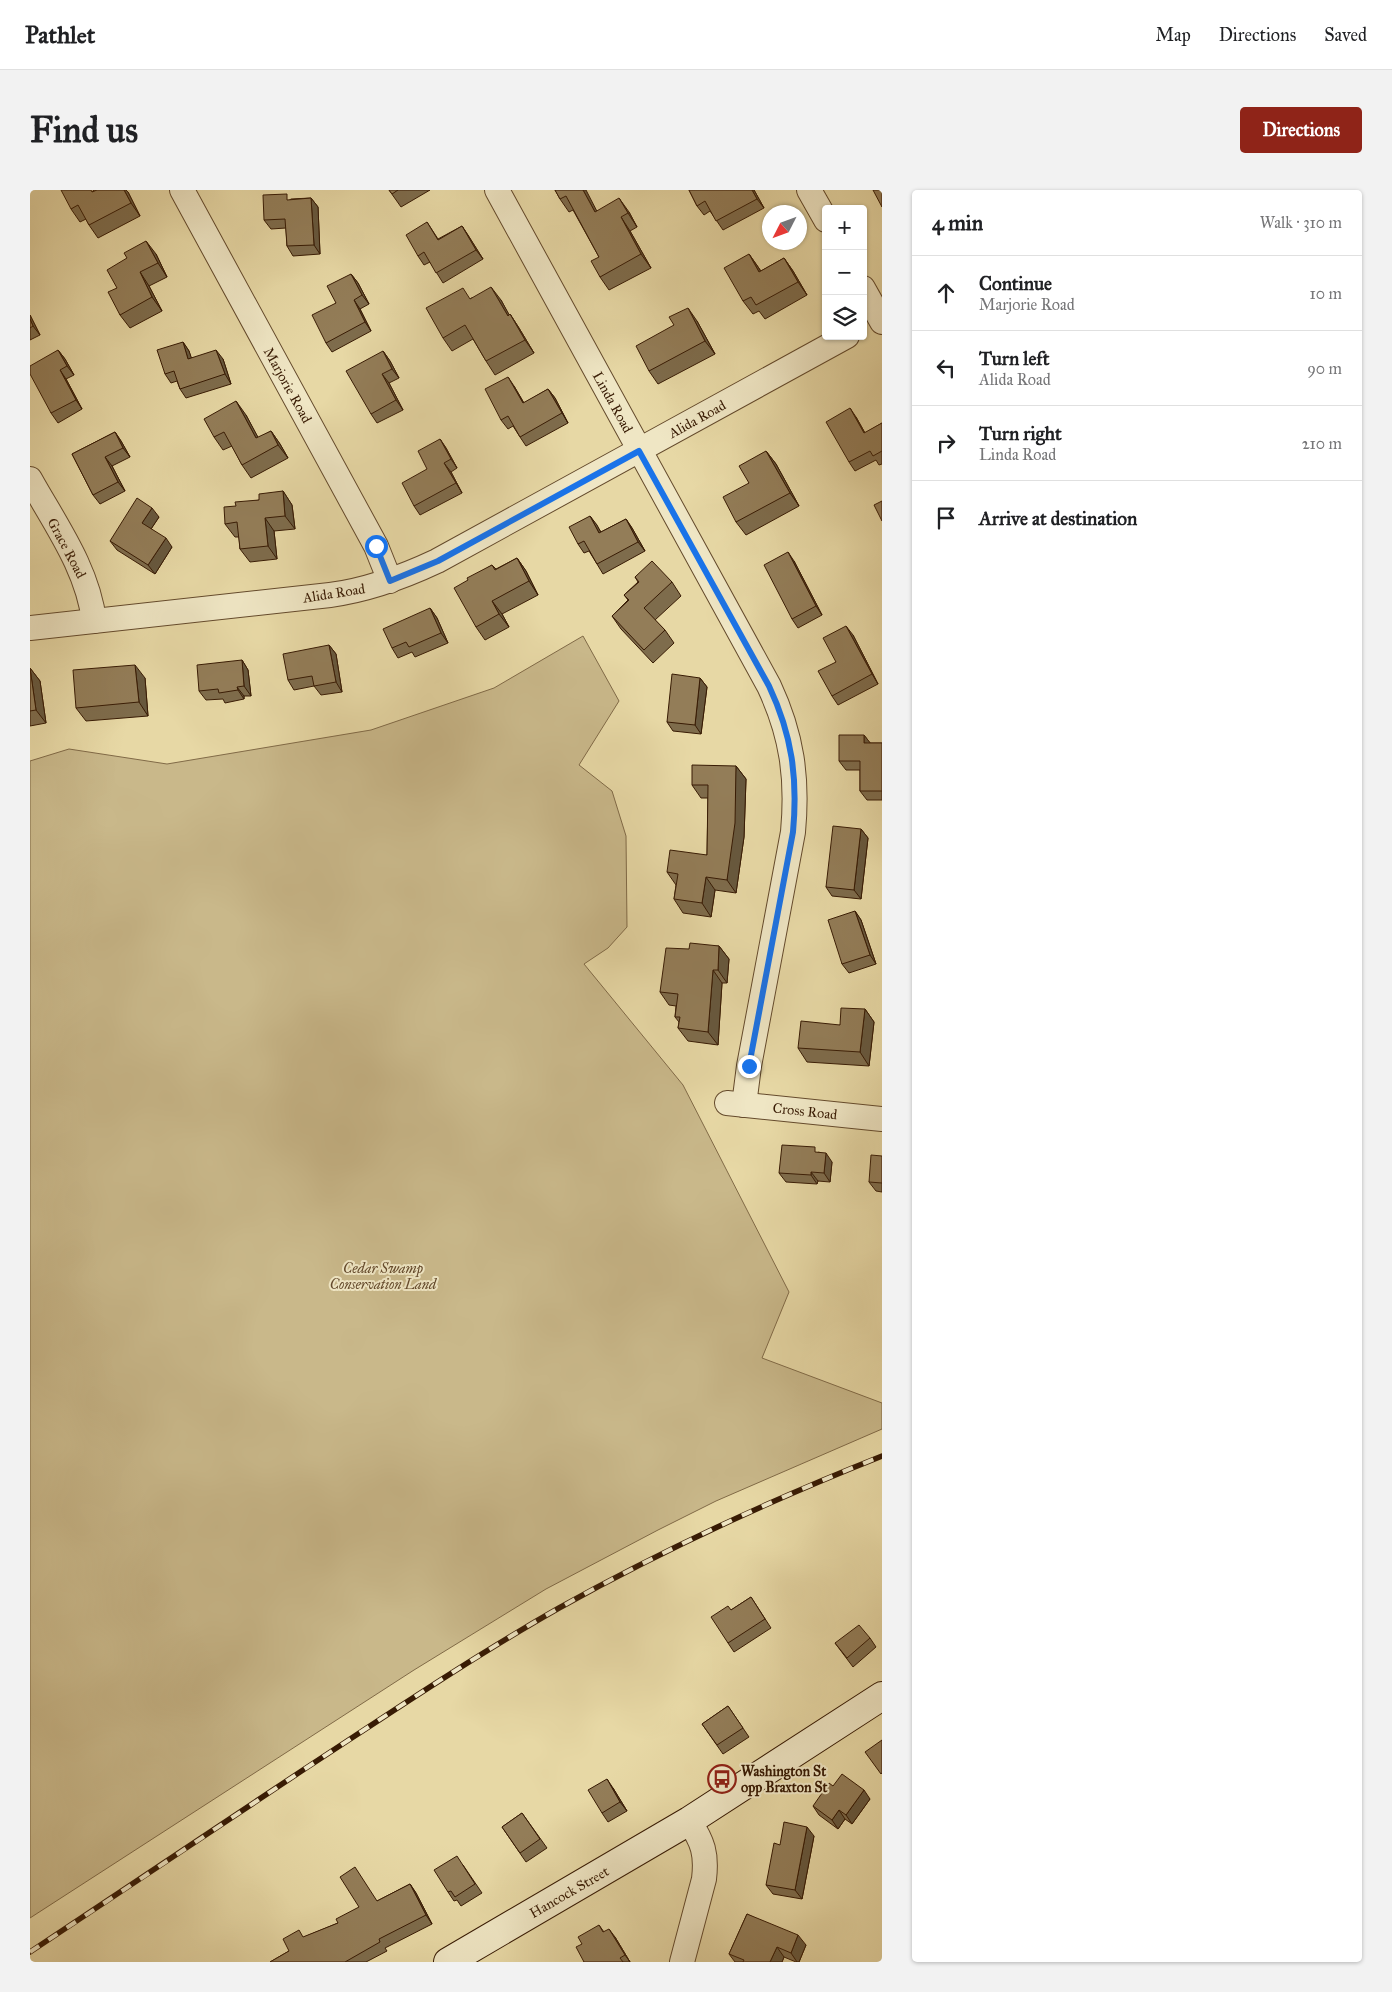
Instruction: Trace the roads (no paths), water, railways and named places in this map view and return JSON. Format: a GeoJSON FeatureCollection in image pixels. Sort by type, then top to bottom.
{"type":"FeatureCollection","features":[{"type":"Feature","properties":{"kind":"main road","name":"Hancock Street"},"geometry":{"type":"LineString","coordinates":[[448,1962],[689,1821],[882,1696]]}},
{"type":"Feature","properties":{"kind":"street","name":"Marjorie Road"},"geometry":{"type":"LineString","coordinates":[[182,190],[376,546],[390,581]]}},
{"type":"Feature","properties":{"kind":"street","name":"Linda Road"},"geometry":{"type":"LineString","coordinates":[[497,190],[769,686],[782,716],[792,749],[796,797],[793,832],[749,1066],[736,1104]]}},
{"type":"Feature","properties":{"kind":"street"},"geometry":{"type":"LineString","coordinates":[[809,190],[822,213]]}},
{"type":"Feature","properties":{"kind":"street"},"geometry":{"type":"LineString","coordinates":[[865,295],[875,323]]}},
{"type":"Feature","properties":{"kind":"street","name":"Alida Road"},"geometry":{"type":"LineString","coordinates":[[30,628],[345,594],[390,581],[438,561],[841,340]]}},
{"type":"Feature","properties":{"kind":"street","name":"Grace Road"},"geometry":{"type":"LineString","coordinates":[[30,479],[82,573],[90,596],[94,621]]}},
{"type":"Feature","properties":{"kind":"street","name":"Cross Road"},"geometry":{"type":"LineString","coordinates":[[736,1104],[882,1119]]}},
{"type":"Feature","properties":{"kind":"street"},"geometry":{"type":"LineString","coordinates":[[682,1962],[706,1865],[702,1842],[689,1821]]}},
{"type":"Feature","properties":{"kind":"railway"},"geometry":{"type":"LineString","coordinates":[[30,1952],[303,1770],[526,1627],[678,1546],[758,1508],[882,1456]]}},
{"type":"Feature","properties":{"kind":"place","name":"Washington St opp Braxton St"},"geometry":{"type":"Point","coordinates":[722,1779]}},
{"type":"Feature","properties":{"kind":"park label","name":"Cedar Swamp Conservation Land"},"geometry":{"type":"Point","coordinates":[383,1276]}}]}
